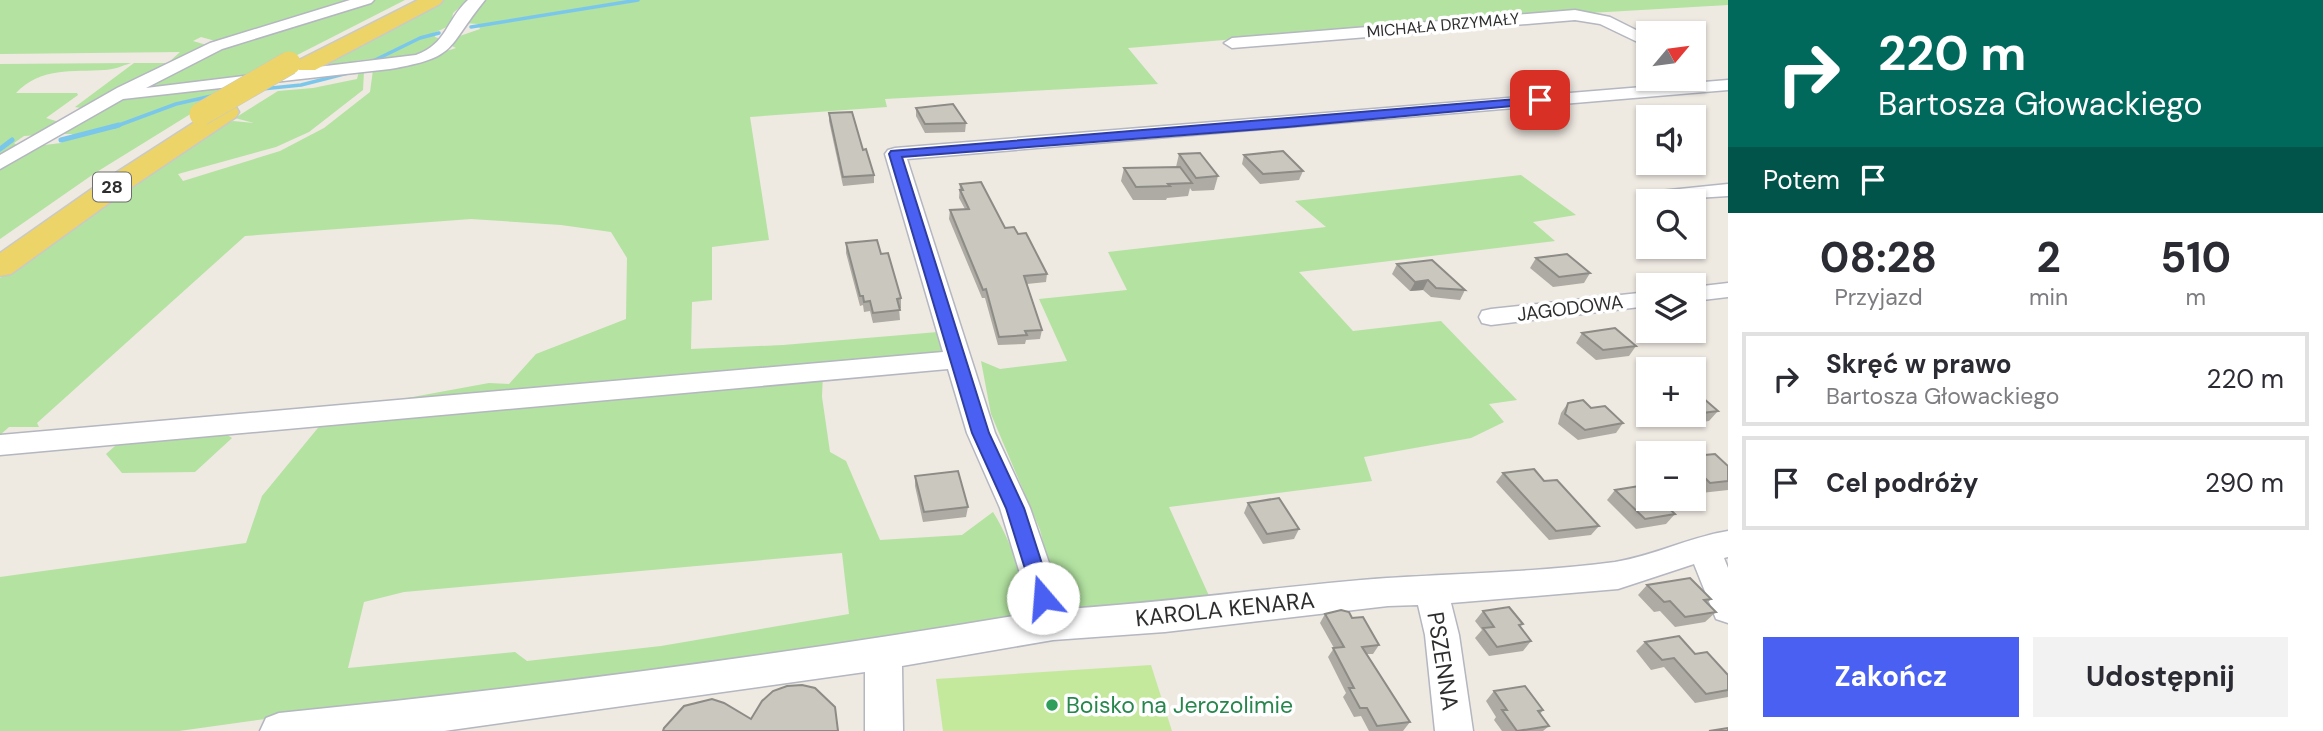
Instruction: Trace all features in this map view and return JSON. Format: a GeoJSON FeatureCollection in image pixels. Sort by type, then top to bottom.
{"type":"FeatureCollection","features":[{"type":"Feature","properties":{"kind":"main road","name":"28"},"geometry":{"type":"LineString","coordinates":[[0,247],[115,168],[413,0]]}},
{"type":"Feature","properties":{"kind":"main road","name":"28"},"geometry":{"type":"LineString","coordinates":[[298,64],[433,0]]}},
{"type":"Feature","properties":{"kind":"main road","name":"28"},"geometry":{"type":"LineString","coordinates":[[0,267],[214,113]]}},
{"type":"Feature","properties":{"kind":"street"},"geometry":{"type":"LineString","coordinates":[[0,163],[118,95],[216,46],[366,0]]}},
{"type":"Feature","properties":{"kind":"street"},"geometry":{"type":"LineString","coordinates":[[118,95],[390,64],[419,58],[444,47],[461,13],[477,0]]}},
{"type":"Feature","properties":{"kind":"street","name":"MICHAŁA DRZYMAŁY"},"geometry":{"type":"LineString","coordinates":[[1232,43],[1575,15],[1604,20],[1636,36]]}},
{"type":"Feature","properties":{"kind":"street"},"geometry":{"type":"LineString","coordinates":[[1706,74],[1727,85]]}},
{"type":"Feature","properties":{"kind":"street"},"geometry":{"type":"LineString","coordinates":[[1053,625],[1015,508],[981,433],[895,154],[1727,85]]}},
{"type":"Feature","properties":{"kind":"street"},"geometry":{"type":"LineString","coordinates":[[1706,192],[1728,190]]}},
{"type":"Feature","properties":{"kind":"street"},"geometry":{"type":"LineString","coordinates":[[1706,293],[1728,290]]}},
{"type":"Feature","properties":{"kind":"street","name":"JAGODOWA"},"geometry":{"type":"LineString","coordinates":[[1491,317],[1636,300]]}},
{"type":"Feature","properties":{"kind":"street"},"geometry":{"type":"LineString","coordinates":[[0,445],[959,359]]}},
{"type":"Feature","properties":{"kind":"street"},"geometry":{"type":"LineString","coordinates":[[1716,546],[1728,609]]}},
{"type":"Feature","properties":{"kind":"street","name":"KAROLA KENARA"},"geometry":{"type":"LineString","coordinates":[[721,676],[1053,625],[1166,617],[1388,592],[1431,591],[1618,575],[1716,546]]}},
{"type":"Feature","properties":{"kind":"street","name":"PSZENNA"},"geometry":{"type":"LineString","coordinates":[[1431,591],[1442,635],[1454,731]]}},
{"type":"Feature","properties":{"kind":"street"},"geometry":{"type":"LineString","coordinates":[[884,653],[884,731]]}},
{"type":"Feature","properties":{"kind":"street"},"geometry":{"type":"LineString","coordinates":[[279,731],[434,715],[721,676]]}},
{"type":"Feature","properties":{"kind":"green space"},"geometry":{"type":"Polygon","coordinates":[[[0,0],[360,0],[219,42],[201,37],[193,41],[210,46],[81,108],[75,107],[134,63],[168,63],[180,52],[0,54],[0,0]]]}},
{"type":"Feature","properties":{"kind":"green space"},"geometry":{"type":"Polygon","coordinates":[[[372,0],[405,0],[250,79],[143,89],[212,51],[372,0]]]}},
{"type":"Feature","properties":{"kind":"green space"},"geometry":{"type":"Polygon","coordinates":[[[442,0],[468,0],[453,13],[451,25],[434,33],[435,37],[441,39],[421,54],[401,59],[356,61],[354,66],[310,72],[442,0]]]}},
{"type":"Feature","properties":{"kind":"green space"},"geometry":{"type":"Polygon","coordinates":[[[485,0],[1728,0],[1728,5],[1466,20],[1128,48],[1158,84],[885,99],[887,107],[750,117],[769,240],[712,247],[712,300],[692,302],[691,349],[783,345],[938,332],[948,367],[823,371],[822,397],[830,452],[846,461],[880,540],[962,535],[993,512],[1011,548],[1023,600],[1023,614],[1008,621],[660,674],[315,712],[179,731],[0,731],[0,577],[246,543],[262,496],[331,412],[489,383],[509,384],[536,354],[626,319],[627,258],[611,232],[561,225],[471,219],[245,236],[37,423],[39,427],[9,427],[0,435],[0,278],[105,201],[221,126],[233,121],[254,123],[235,118],[278,91],[313,88],[357,79],[359,71],[364,71],[363,90],[309,132],[276,147],[178,174],[183,181],[280,151],[324,128],[370,92],[373,70],[403,65],[456,48],[452,46],[457,37],[480,29],[478,24],[464,23],[477,5],[485,0]],[[842,553],[404,592],[364,602],[348,668],[515,652],[527,661],[661,646],[849,614],[842,553]]]}},
{"type":"Feature","properties":{"kind":"green space"},"geometry":{"type":"Polygon","coordinates":[[[131,63],[107,70],[69,71],[46,75],[25,85],[16,93],[78,95],[46,118],[59,122],[39,135],[24,136],[14,143],[19,147],[0,158],[0,64],[131,63]]]}},
{"type":"Feature","properties":{"kind":"green space"},"geometry":{"type":"Polygon","coordinates":[[[239,84],[95,173],[0,239],[0,167],[37,146],[61,143],[73,134],[59,134],[117,101],[239,84]]]}},
{"type":"Feature","properties":{"kind":"green space"},"geometry":{"type":"Polygon","coordinates":[[[1521,175],[1576,215],[1533,222],[1555,241],[1299,272],[1353,331],[1441,321],[1517,400],[1489,404],[1504,422],[1471,438],[1364,457],[1372,481],[1169,507],[1210,598],[1077,608],[1057,597],[1040,530],[991,414],[981,361],[1000,369],[1067,361],[1039,299],[1127,290],[1108,252],[1326,227],[1295,201],[1521,175]]]}},
{"type":"Feature","properties":{"kind":"green space"},"geometry":{"type":"Polygon","coordinates":[[[214,427],[232,438],[195,472],[122,473],[106,454],[131,432],[214,427]]]}},
{"type":"Feature","properties":{"kind":"green space","name":"Boisko na Jerozolimie"},"geometry":{"type":"Polygon","coordinates":[[[1151,665],[1172,731],[943,731],[936,679],[1151,665]]]}},
{"type":"Feature","properties":{"kind":"building"},"geometry":{"type":"Polygon","coordinates":[[[953,104],[966,123],[925,124],[916,108],[953,104]]]}},
{"type":"Feature","properties":{"kind":"building"},"geometry":{"type":"Polygon","coordinates":[[[852,112],[863,150],[866,149],[874,175],[843,177],[829,113],[852,112]]]}},
{"type":"Feature","properties":{"kind":"building"},"geometry":{"type":"Polygon","coordinates":[[[1283,151],[1303,171],[1263,174],[1244,155],[1283,151]]]}},
{"type":"Feature","properties":{"kind":"building"},"geometry":{"type":"Polygon","coordinates":[[[1200,153],[1218,176],[1196,178],[1179,154],[1200,153]]]}},
{"type":"Feature","properties":{"kind":"building"},"geometry":{"type":"Polygon","coordinates":[[[1180,167],[1192,183],[1136,187],[1124,168],[1180,167]]]}},
{"type":"Feature","properties":{"kind":"building"},"geometry":{"type":"Polygon","coordinates":[[[981,182],[1005,228],[1014,227],[1018,234],[1026,233],[1047,274],[1024,276],[1042,330],[1025,331],[1027,335],[999,337],[986,289],[983,290],[950,210],[969,209],[960,184],[981,182]]]}},
{"type":"Feature","properties":{"kind":"building"},"geometry":{"type":"Polygon","coordinates":[[[877,240],[881,254],[888,253],[901,298],[897,299],[900,310],[873,313],[870,301],[864,302],[863,296],[860,296],[846,243],[877,240]]]}},
{"type":"Feature","properties":{"kind":"building"},"geometry":{"type":"Polygon","coordinates":[[[1567,254],[1590,273],[1559,277],[1536,258],[1567,254]]]}},
{"type":"Feature","properties":{"kind":"building"},"geometry":{"type":"Polygon","coordinates":[[[1432,260],[1465,290],[1436,288],[1428,280],[1415,282],[1397,264],[1432,260]]]}},
{"type":"Feature","properties":{"kind":"building"},"geometry":{"type":"Polygon","coordinates":[[[1615,328],[1636,346],[1603,350],[1582,333],[1615,328]]]}},
{"type":"Feature","properties":{"kind":"building"},"geometry":{"type":"Polygon","coordinates":[[[1583,400],[1591,408],[1605,406],[1623,423],[1585,430],[1565,414],[1568,403],[1583,400]]]}},
{"type":"Feature","properties":{"kind":"building"},"geometry":{"type":"Polygon","coordinates":[[[1706,401],[1718,411],[1706,412],[1706,401]]]}},
{"type":"Feature","properties":{"kind":"building"},"geometry":{"type":"Polygon","coordinates":[[[1715,454],[1728,466],[1728,481],[1710,483],[1706,479],[1706,455],[1715,454]]]}},
{"type":"Feature","properties":{"kind":"building"},"geometry":{"type":"Polygon","coordinates":[[[1534,469],[1544,481],[1557,480],[1599,526],[1556,531],[1503,473],[1534,469]]]}},
{"type":"Feature","properties":{"kind":"building"},"geometry":{"type":"Polygon","coordinates":[[[958,471],[968,507],[924,512],[915,476],[958,471]]]}},
{"type":"Feature","properties":{"kind":"building"},"geometry":{"type":"Polygon","coordinates":[[[1636,486],[1636,510],[1615,490],[1636,486]]]}},
{"type":"Feature","properties":{"kind":"building"},"geometry":{"type":"Polygon","coordinates":[[[1279,498],[1299,529],[1267,534],[1248,503],[1279,498]]]}},
{"type":"Feature","properties":{"kind":"building"},"geometry":{"type":"Polygon","coordinates":[[[1637,511],[1672,511],[1675,514],[1645,519],[1637,511]]]}},
{"type":"Feature","properties":{"kind":"building"},"geometry":{"type":"Polygon","coordinates":[[[1690,578],[1711,599],[1704,600],[1716,612],[1685,617],[1670,601],[1664,602],[1647,585],[1690,578]]]}},
{"type":"Feature","properties":{"kind":"building"},"geometry":{"type":"Polygon","coordinates":[[[1509,607],[1523,624],[1519,625],[1531,641],[1497,647],[1483,628],[1494,627],[1483,611],[1509,607]]]}},
{"type":"Feature","properties":{"kind":"building"},"geometry":{"type":"Polygon","coordinates":[[[1341,610],[1349,612],[1352,618],[1363,617],[1379,645],[1362,647],[1410,722],[1377,726],[1367,708],[1360,708],[1349,688],[1354,688],[1333,648],[1344,647],[1325,614],[1341,610]]]}},
{"type":"Feature","properties":{"kind":"building"},"geometry":{"type":"Polygon","coordinates":[[[1679,636],[1695,654],[1707,652],[1728,675],[1728,690],[1706,694],[1674,658],[1662,660],[1645,642],[1679,636]]]}},
{"type":"Feature","properties":{"kind":"building"},"geometry":{"type":"Polygon","coordinates":[[[802,685],[815,688],[835,707],[838,731],[663,731],[684,706],[712,699],[751,719],[762,701],[773,691],[802,685]]]}},
{"type":"Feature","properties":{"kind":"building"},"geometry":{"type":"Polygon","coordinates":[[[1525,686],[1543,710],[1538,711],[1549,726],[1517,731],[1502,710],[1507,710],[1494,691],[1525,686]]]}},
{"type":"Feature","properties":{"kind":"waterway"},"geometry":{"type":"LineString","coordinates":[[471,27],[638,0]]}},
{"type":"Feature","properties":{"kind":"waterway"},"geometry":{"type":"LineString","coordinates":[[371,62],[420,38],[439,33]]}},
{"type":"Feature","properties":{"kind":"waterway"},"geometry":{"type":"LineString","coordinates":[[262,89],[301,85],[348,73]]}},
{"type":"Feature","properties":{"kind":"waterway"},"geometry":{"type":"LineString","coordinates":[[114,127],[176,104],[216,95]]}},
{"type":"Feature","properties":{"kind":"waterway"},"geometry":{"type":"LineString","coordinates":[[61,140],[119,125]]}},
{"type":"Feature","properties":{"kind":"waterway"},"geometry":{"type":"LineString","coordinates":[[0,149],[12,140]]}},
{"type":"Feature","properties":{"kind":"place","name":"Boisko na Jerozolimie"},"geometry":{"type":"Point","coordinates":[1052,705]}},
{"type":"Feature","properties":{"kind":"route"},"geometry":{"type":"LineString","coordinates":[[1043,598],[1015,508],[981,433],[895,154],[1540,100]]}}]}
